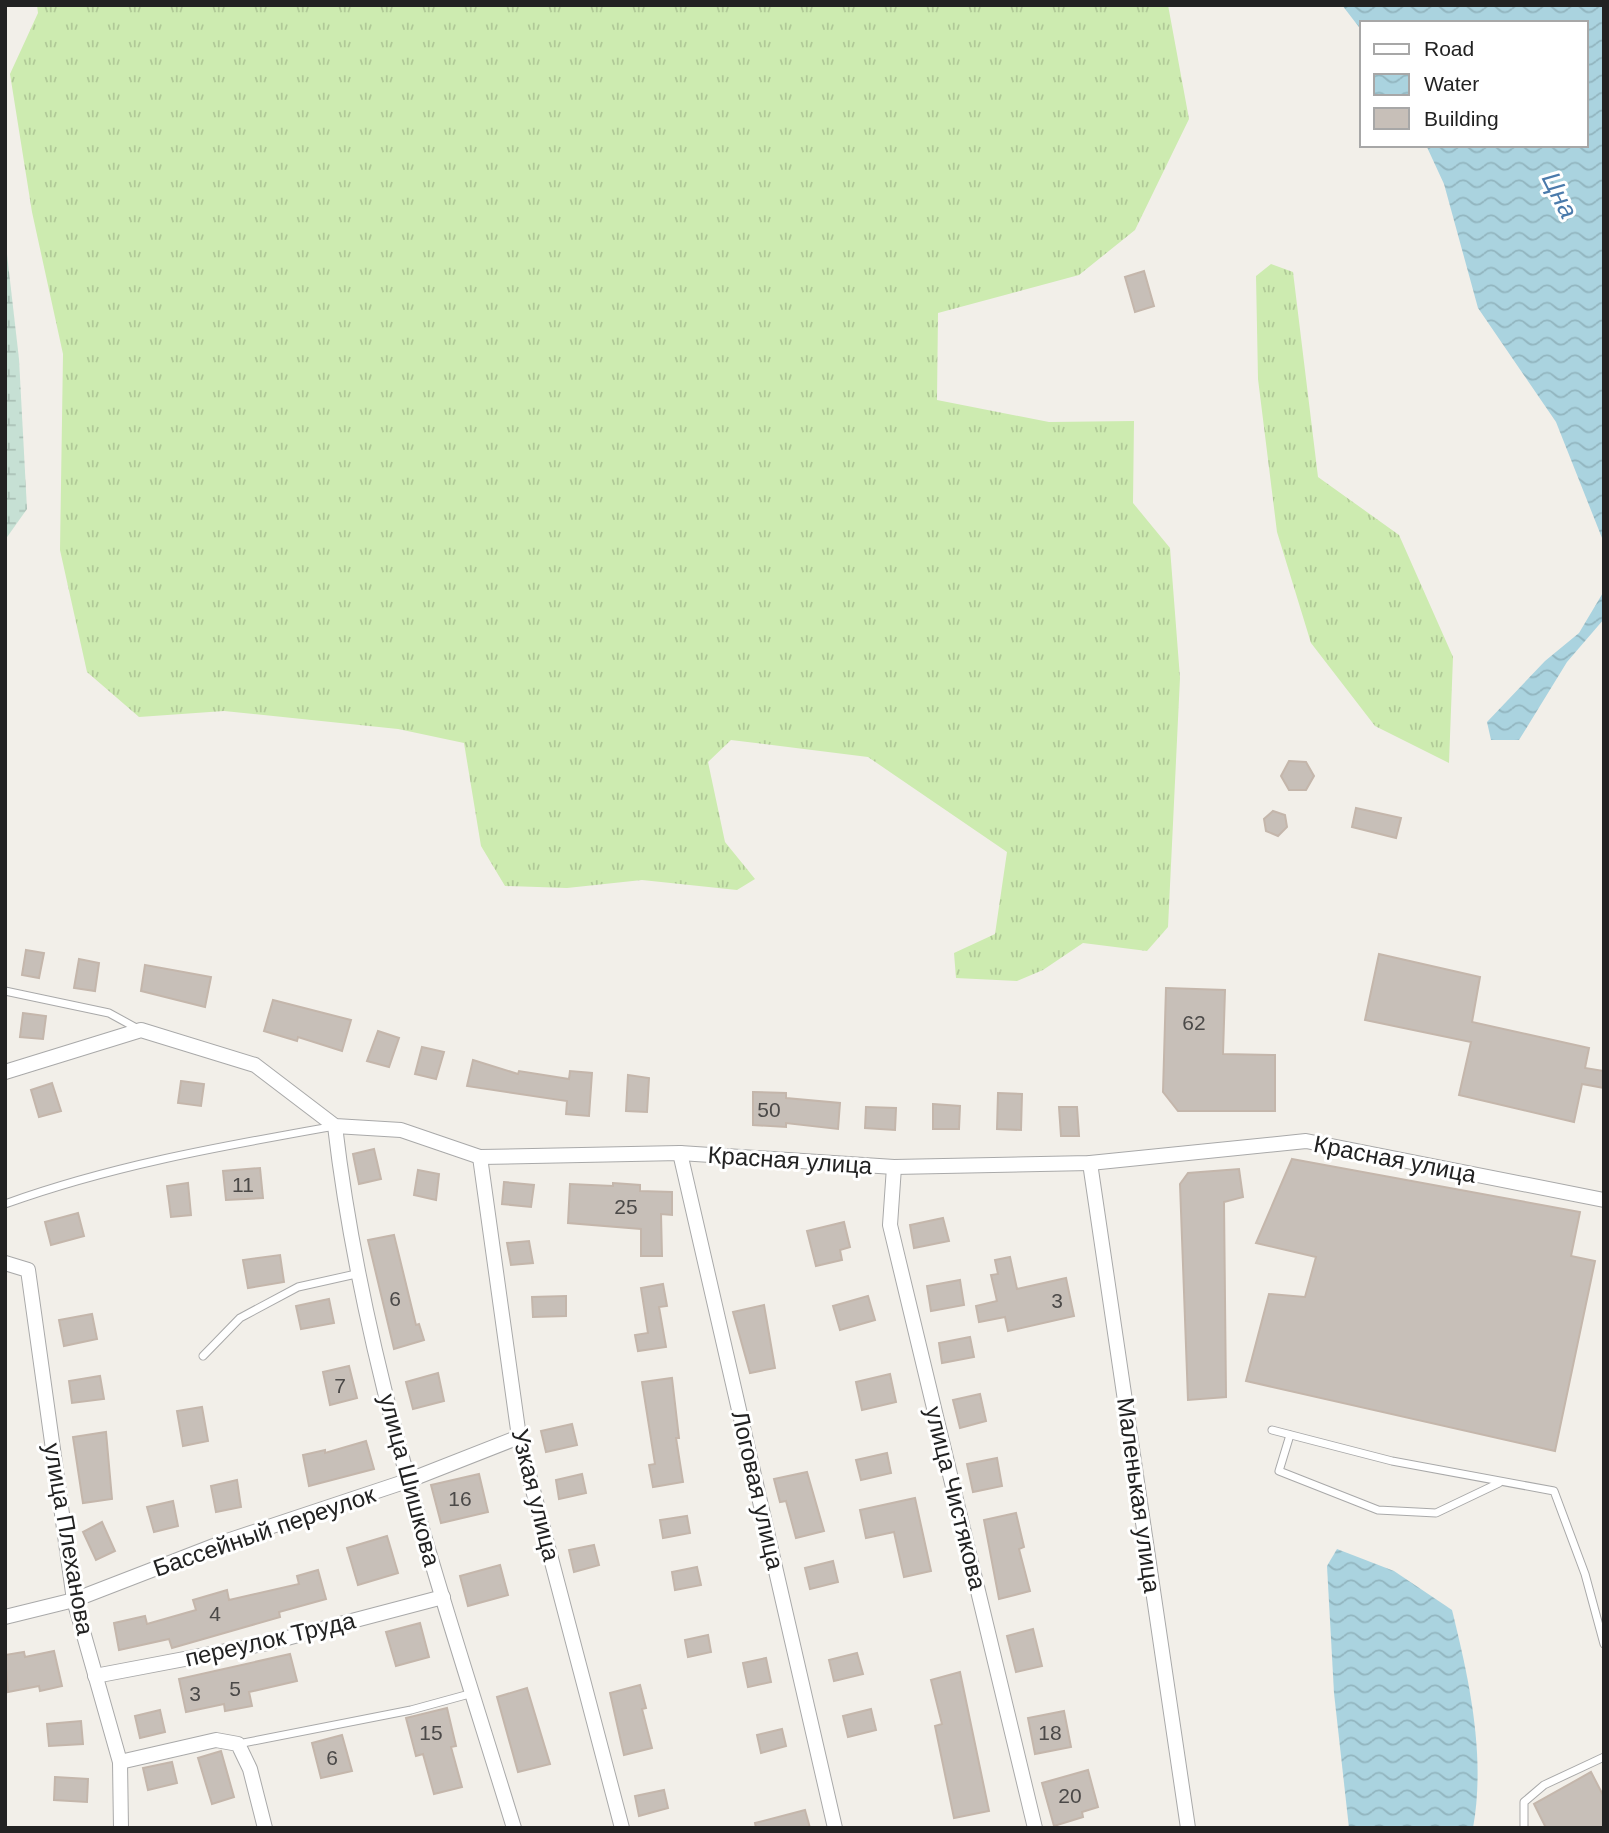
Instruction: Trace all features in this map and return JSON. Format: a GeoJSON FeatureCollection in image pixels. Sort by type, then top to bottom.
{"type":"FeatureCollection","features":[{"type":"Feature","properties":{"kind":"street"},"geometry":{"type":"LineString","coordinates":[[5,1072],[141,1030],[255,1065],[335,1126]]}},
{"type":"Feature","properties":{"kind":"street","name":"Красная улица"},"geometry":{"type":"LineString","coordinates":[[335,1126],[401,1130],[480,1157],[680,1153],[894,1167],[1090,1163],[1306,1141],[1604,1200]]}},
{"type":"Feature","properties":{"kind":"street","name":"улица Шишкова"},"geometry":{"type":"LineString","coordinates":[[335,1126],[356,1273],[407,1481],[514,1828]]}},
{"type":"Feature","properties":{"kind":"street","name":"Логовая улица"},"geometry":{"type":"LineString","coordinates":[[680,1153],[835,1828]]}},
{"type":"Feature","properties":{"kind":"street","name":"Узкая улица"},"geometry":{"type":"LineString","coordinates":[[480,1157],[519,1437],[622,1828]]}},
{"type":"Feature","properties":{"kind":"street","name":"Маленькая улица"},"geometry":{"type":"LineString","coordinates":[[1090,1163],[1188,1828]]}},
{"type":"Feature","properties":{"kind":"street","name":"улица Чистякова"},"geometry":{"type":"LineString","coordinates":[[894,1167],[890,1225],[1035,1828]]}},
{"type":"Feature","properties":{"kind":"street","name":"улица Плеханова"},"geometry":{"type":"LineString","coordinates":[[5,1263],[28,1270],[74,1600],[120,1762],[121,1828]]}},
{"type":"Feature","properties":{"kind":"street","name":"Бассейный переулок"},"geometry":{"type":"LineString","coordinates":[[5,1617],[74,1600],[224,1542],[407,1481],[519,1437]]}},
{"type":"Feature","properties":{"kind":"street","name":"переулок Труда"},"geometry":{"type":"LineString","coordinates":[[95,1676],[268,1643],[443,1597]]}},
{"type":"Feature","properties":{"kind":"street"},"geometry":{"type":"LineString","coordinates":[[120,1762],[216,1740],[238,1744],[250,1769],[265,1828]]}},
{"type":"Feature","properties":{"kind":"lane"},"geometry":{"type":"LineString","coordinates":[[5,991],[109,1013],[141,1030]]}},
{"type":"Feature","properties":{"kind":"lane"},"geometry":{"type":"LineString","coordinates":[[5,1204],[56,1185],[164,1156],[335,1126]]}},
{"type":"Feature","properties":{"kind":"lane"},"geometry":{"type":"LineString","coordinates":[[203,1356],[240,1318],[298,1287],[356,1273]]}},
{"type":"Feature","properties":{"kind":"lane"},"geometry":{"type":"LineString","coordinates":[[1272,1430],[1392,1461],[1554,1491],[1585,1574],[1604,1644]]}},
{"type":"Feature","properties":{"kind":"lane"},"geometry":{"type":"LineString","coordinates":[[1290,1435],[1279,1471],[1378,1510],[1436,1513],[1500,1483]]}},
{"type":"Feature","properties":{"kind":"lane"},"geometry":{"type":"LineString","coordinates":[[238,1744],[411,1710],[473,1693]]}},
{"type":"Feature","properties":{"kind":"lane"},"geometry":{"type":"LineString","coordinates":[[1524,1828],[1524,1802],[1544,1785],[1604,1757]]}},
{"type":"Feature","properties":{"kind":"green space"},"geometry":{"type":"Polygon","coordinates":[[[37,5],[1168,5],[1189,119],[1135,230],[1079,275],[938,313],[937,400],[1049,422],[1134,421],[1133,503],[1170,548],[1180,678],[1168,927],[1147,951],[1083,943],[1043,970],[1017,981],[956,978],[954,953],[995,934],[1007,852],[868,757],[731,740],[708,762],[725,842],[755,879],[737,890],[642,880],[567,888],[505,886],[481,846],[464,743],[398,729],[224,711],[139,717],[87,672],[60,550],[63,354],[32,212],[10,74],[38,13],[37,5]]]}},
{"type":"Feature","properties":{"kind":"green space"},"geometry":{"type":"Polygon","coordinates":[[[5,237],[19,359],[27,509],[5,540],[5,237]]]}},
{"type":"Feature","properties":{"kind":"green space"},"geometry":{"type":"Polygon","coordinates":[[[1271,264],[1293,272],[1318,477],[1399,535],[1453,657],[1449,763],[1375,726],[1311,643],[1277,532],[1258,379],[1256,276],[1271,264]]]}},
{"type":"Feature","properties":{"kind":"water","name":"Цна"},"geometry":{"type":"Polygon","coordinates":[[[1342,5],[1604,5],[1604,543],[1556,422],[1478,308],[1444,184],[1427,147],[1588,147],[1588,21],[1360,21],[1360,28],[1342,5]]]}},
{"type":"Feature","properties":{"kind":"water"},"geometry":{"type":"Polygon","coordinates":[[[1604,591],[1604,619],[1567,662],[1519,740],[1491,740],[1487,722],[1545,661],[1579,633],[1604,591]]]}},
{"type":"Feature","properties":{"kind":"water"},"geometry":{"type":"Polygon","coordinates":[[[1337,1549],[1394,1571],[1452,1610],[1470,1690],[1477,1746],[1477,1801],[1473,1828],[1349,1828],[1334,1693],[1327,1566],[1337,1549]]]}},
{"type":"Feature","properties":{"kind":"building"},"geometry":{"type":"Polygon","coordinates":[[[1144,271],[1154,306],[1135,312],[1125,277],[1144,271]]]}},
{"type":"Feature","properties":{"kind":"building"},"geometry":{"type":"Polygon","coordinates":[[[1289,761],[1306,762],[1314,776],[1306,790],[1289,790],[1281,776],[1289,761]]]}},
{"type":"Feature","properties":{"kind":"building"},"geometry":{"type":"Polygon","coordinates":[[[1356,808],[1401,818],[1396,838],[1352,827],[1356,808]]]}},
{"type":"Feature","properties":{"kind":"building"},"geometry":{"type":"Polygon","coordinates":[[[1273,811],[1285,815],[1287,827],[1278,836],[1266,831],[1264,819],[1273,811]]]}},
{"type":"Feature","properties":{"kind":"building"},"geometry":{"type":"Polygon","coordinates":[[[26,950],[44,953],[39,978],[22,975],[26,950]]]}},
{"type":"Feature","properties":{"kind":"building"},"geometry":{"type":"Polygon","coordinates":[[[1379,954],[1480,977],[1472,1022],[1589,1048],[1585,1068],[1604,1071],[1604,1088],[1582,1084],[1574,1122],[1459,1095],[1471,1042],[1365,1020],[1379,954]]]}},
{"type":"Feature","properties":{"kind":"building"},"geometry":{"type":"Polygon","coordinates":[[[79,959],[99,963],[95,991],[74,988],[79,959]]]}},
{"type":"Feature","properties":{"kind":"building"},"geometry":{"type":"Polygon","coordinates":[[[145,965],[211,977],[205,1007],[141,991],[145,965]]]}},
{"type":"Feature","properties":{"kind":"building"},"geometry":{"type":"Polygon","coordinates":[[[1166,988],[1225,990],[1223,1054],[1275,1055],[1275,1111],[1178,1111],[1163,1092],[1166,988]]]}},
{"type":"Feature","properties":{"kind":"building"},"geometry":{"type":"Polygon","coordinates":[[[273,1000],[351,1020],[342,1051],[298,1037],[297,1041],[264,1031],[273,1000]]]}},
{"type":"Feature","properties":{"kind":"building"},"geometry":{"type":"Polygon","coordinates":[[[23,1013],[46,1016],[43,1039],[20,1037],[23,1013]]]}},
{"type":"Feature","properties":{"kind":"building"},"geometry":{"type":"Polygon","coordinates":[[[378,1031],[399,1038],[389,1067],[367,1061],[378,1031]]]}},
{"type":"Feature","properties":{"kind":"building"},"geometry":{"type":"Polygon","coordinates":[[[422,1047],[444,1052],[436,1079],[415,1074],[422,1047]]]}},
{"type":"Feature","properties":{"kind":"building"},"geometry":{"type":"Polygon","coordinates":[[[473,1060],[518,1074],[519,1071],[569,1079],[570,1071],[592,1073],[589,1116],[566,1114],[567,1101],[467,1086],[473,1060]]]}},
{"type":"Feature","properties":{"kind":"building"},"geometry":{"type":"Polygon","coordinates":[[[628,1075],[649,1078],[647,1112],[626,1111],[628,1075]]]}},
{"type":"Feature","properties":{"kind":"building"},"geometry":{"type":"Polygon","coordinates":[[[181,1081],[204,1084],[201,1106],[178,1103],[181,1081]]]}},
{"type":"Feature","properties":{"kind":"building"},"geometry":{"type":"Polygon","coordinates":[[[52,1083],[61,1111],[39,1117],[31,1090],[52,1083]]]}},
{"type":"Feature","properties":{"kind":"building"},"geometry":{"type":"Polygon","coordinates":[[[753,1092],[786,1093],[786,1098],[840,1103],[838,1129],[786,1123],[786,1127],[753,1125],[753,1092]]]}},
{"type":"Feature","properties":{"kind":"building"},"geometry":{"type":"Polygon","coordinates":[[[998,1093],[1022,1094],[1021,1130],[997,1129],[998,1093]]]}},
{"type":"Feature","properties":{"kind":"building"},"geometry":{"type":"Polygon","coordinates":[[[933,1104],[960,1106],[959,1129],[933,1129],[933,1104]]]}},
{"type":"Feature","properties":{"kind":"building"},"geometry":{"type":"Polygon","coordinates":[[[866,1107],[896,1108],[895,1130],[865,1128],[866,1107]]]}},
{"type":"Feature","properties":{"kind":"building"},"geometry":{"type":"Polygon","coordinates":[[[1059,1107],[1077,1107],[1079,1136],[1061,1136],[1059,1107]]]}},
{"type":"Feature","properties":{"kind":"building"},"geometry":{"type":"Polygon","coordinates":[[[374,1149],[381,1179],[359,1184],[353,1154],[374,1149]]]}},
{"type":"Feature","properties":{"kind":"building"},"geometry":{"type":"Polygon","coordinates":[[[1292,1159],[1580,1212],[1571,1256],[1595,1261],[1555,1451],[1246,1381],[1269,1294],[1305,1297],[1316,1257],[1256,1243],[1292,1159]]]}},
{"type":"Feature","properties":{"kind":"building"},"geometry":{"type":"Polygon","coordinates":[[[260,1168],[263,1198],[226,1200],[223,1171],[260,1168]]]}},
{"type":"Feature","properties":{"kind":"building"},"geometry":{"type":"Polygon","coordinates":[[[1239,1169],[1243,1197],[1224,1202],[1226,1397],[1188,1400],[1180,1184],[1188,1173],[1239,1169]]]}},
{"type":"Feature","properties":{"kind":"building"},"geometry":{"type":"Polygon","coordinates":[[[418,1170],[439,1174],[436,1200],[414,1195],[418,1170]]]}},
{"type":"Feature","properties":{"kind":"building"},"geometry":{"type":"Polygon","coordinates":[[[504,1182],[534,1185],[531,1207],[502,1204],[504,1182]]]}},
{"type":"Feature","properties":{"kind":"building"},"geometry":{"type":"Polygon","coordinates":[[[188,1183],[191,1215],[171,1217],[167,1186],[188,1183]]]}},
{"type":"Feature","properties":{"kind":"building"},"geometry":{"type":"Polygon","coordinates":[[[613,1183],[640,1185],[640,1191],[672,1192],[672,1215],[661,1214],[662,1256],[641,1256],[641,1229],[568,1223],[570,1184],[613,1186],[613,1183]]]}},
{"type":"Feature","properties":{"kind":"building"},"geometry":{"type":"Polygon","coordinates":[[[78,1213],[84,1236],[51,1245],[45,1222],[78,1213]]]}},
{"type":"Feature","properties":{"kind":"building"},"geometry":{"type":"Polygon","coordinates":[[[943,1218],[949,1241],[914,1248],[910,1225],[943,1218]]]}},
{"type":"Feature","properties":{"kind":"building"},"geometry":{"type":"Polygon","coordinates":[[[844,1222],[850,1247],[840,1250],[842,1260],[816,1266],[807,1231],[844,1222]]]}},
{"type":"Feature","properties":{"kind":"building"},"geometry":{"type":"Polygon","coordinates":[[[394,1235],[416,1325],[419,1324],[424,1340],[394,1349],[368,1240],[394,1235]]]}},
{"type":"Feature","properties":{"kind":"building"},"geometry":{"type":"Polygon","coordinates":[[[529,1241],[533,1263],[511,1265],[507,1243],[529,1241]]]}},
{"type":"Feature","properties":{"kind":"building"},"geometry":{"type":"Polygon","coordinates":[[[280,1255],[284,1282],[248,1288],[243,1260],[280,1255]]]}},
{"type":"Feature","properties":{"kind":"building"},"geometry":{"type":"Polygon","coordinates":[[[1010,1257],[1017,1289],[1066,1278],[1074,1316],[1008,1331],[1005,1317],[979,1322],[976,1306],[997,1301],[991,1275],[998,1274],[995,1260],[1010,1257]]]}},
{"type":"Feature","properties":{"kind":"building"},"geometry":{"type":"Polygon","coordinates":[[[960,1280],[964,1305],[931,1311],[927,1286],[960,1280]]]}},
{"type":"Feature","properties":{"kind":"building"},"geometry":{"type":"Polygon","coordinates":[[[663,1284],[667,1306],[659,1307],[666,1347],[638,1351],[635,1335],[648,1333],[641,1288],[663,1284]]]}},
{"type":"Feature","properties":{"kind":"building"},"geometry":{"type":"Polygon","coordinates":[[[566,1296],[566,1316],[533,1317],[532,1297],[566,1296]]]}},
{"type":"Feature","properties":{"kind":"building"},"geometry":{"type":"Polygon","coordinates":[[[868,1296],[875,1320],[840,1330],[833,1306],[868,1296]]]}},
{"type":"Feature","properties":{"kind":"building"},"geometry":{"type":"Polygon","coordinates":[[[329,1299],[334,1323],[301,1329],[296,1306],[329,1299]]]}},
{"type":"Feature","properties":{"kind":"building"},"geometry":{"type":"Polygon","coordinates":[[[764,1305],[775,1368],[750,1373],[733,1312],[764,1305]]]}},
{"type":"Feature","properties":{"kind":"building"},"geometry":{"type":"Polygon","coordinates":[[[92,1314],[97,1339],[64,1346],[59,1320],[92,1314]]]}},
{"type":"Feature","properties":{"kind":"building"},"geometry":{"type":"Polygon","coordinates":[[[970,1337],[974,1357],[942,1363],[939,1343],[970,1337]]]}},
{"type":"Feature","properties":{"kind":"building"},"geometry":{"type":"Polygon","coordinates":[[[349,1366],[357,1398],[330,1405],[323,1372],[349,1366]]]}},
{"type":"Feature","properties":{"kind":"building"},"geometry":{"type":"Polygon","coordinates":[[[438,1373],[444,1401],[413,1409],[406,1382],[438,1373]]]}},
{"type":"Feature","properties":{"kind":"building"},"geometry":{"type":"Polygon","coordinates":[[[890,1374],[896,1402],[862,1410],[856,1382],[890,1374]]]}},
{"type":"Feature","properties":{"kind":"building"},"geometry":{"type":"Polygon","coordinates":[[[100,1376],[104,1399],[72,1403],[69,1381],[100,1376]]]}},
{"type":"Feature","properties":{"kind":"building"},"geometry":{"type":"Polygon","coordinates":[[[672,1378],[679,1438],[676,1438],[683,1482],[653,1487],[649,1465],[655,1464],[642,1382],[672,1378]]]}},
{"type":"Feature","properties":{"kind":"building"},"geometry":{"type":"Polygon","coordinates":[[[980,1394],[986,1421],[960,1428],[953,1400],[980,1394]]]}},
{"type":"Feature","properties":{"kind":"building"},"geometry":{"type":"Polygon","coordinates":[[[202,1407],[208,1441],[183,1446],[177,1411],[202,1407]]]}},
{"type":"Feature","properties":{"kind":"building"},"geometry":{"type":"Polygon","coordinates":[[[572,1424],[577,1445],[546,1452],[541,1431],[572,1424]]]}},
{"type":"Feature","properties":{"kind":"building"},"geometry":{"type":"Polygon","coordinates":[[[106,1432],[112,1499],[83,1503],[73,1437],[106,1432]]]}},
{"type":"Feature","properties":{"kind":"building"},"geometry":{"type":"Polygon","coordinates":[[[366,1441],[374,1469],[309,1486],[303,1455],[325,1450],[325,1453],[366,1441]]]}},
{"type":"Feature","properties":{"kind":"building"},"geometry":{"type":"Polygon","coordinates":[[[887,1453],[891,1473],[861,1480],[856,1460],[887,1453]]]}},
{"type":"Feature","properties":{"kind":"building"},"geometry":{"type":"Polygon","coordinates":[[[997,1458],[1002,1486],[973,1492],[967,1464],[997,1458]]]}},
{"type":"Feature","properties":{"kind":"building"},"geometry":{"type":"Polygon","coordinates":[[[807,1472],[824,1531],[796,1538],[786,1501],[780,1502],[774,1479],[807,1472]]]}},
{"type":"Feature","properties":{"kind":"building"},"geometry":{"type":"Polygon","coordinates":[[[479,1474],[488,1512],[441,1523],[431,1485],[479,1474]]]}},
{"type":"Feature","properties":{"kind":"building"},"geometry":{"type":"Polygon","coordinates":[[[582,1474],[586,1493],[559,1499],[556,1480],[582,1474]]]}},
{"type":"Feature","properties":{"kind":"building"},"geometry":{"type":"Polygon","coordinates":[[[237,1480],[241,1507],[216,1512],[211,1486],[237,1480]]]}},
{"type":"Feature","properties":{"kind":"building"},"geometry":{"type":"Polygon","coordinates":[[[915,1498],[931,1571],[904,1577],[894,1532],[866,1538],[860,1510],[915,1498]]]}},
{"type":"Feature","properties":{"kind":"building"},"geometry":{"type":"Polygon","coordinates":[[[173,1501],[178,1526],[154,1532],[147,1507],[173,1501]]]}},
{"type":"Feature","properties":{"kind":"building"},"geometry":{"type":"Polygon","coordinates":[[[1016,1513],[1024,1547],[1019,1549],[1030,1591],[999,1599],[984,1520],[1016,1513]]]}},
{"type":"Feature","properties":{"kind":"building"},"geometry":{"type":"Polygon","coordinates":[[[687,1516],[690,1533],[663,1538],[660,1520],[687,1516]]]}},
{"type":"Feature","properties":{"kind":"building"},"geometry":{"type":"Polygon","coordinates":[[[102,1522],[115,1551],[96,1560],[83,1532],[102,1522]]]}},
{"type":"Feature","properties":{"kind":"building"},"geometry":{"type":"Polygon","coordinates":[[[387,1536],[398,1573],[358,1585],[347,1548],[387,1536]]]}},
{"type":"Feature","properties":{"kind":"building"},"geometry":{"type":"Polygon","coordinates":[[[594,1545],[599,1565],[574,1572],[569,1550],[594,1545]]]}},
{"type":"Feature","properties":{"kind":"building"},"geometry":{"type":"Polygon","coordinates":[[[833,1561],[838,1582],[810,1589],[805,1568],[833,1561]]]}},
{"type":"Feature","properties":{"kind":"building"},"geometry":{"type":"Polygon","coordinates":[[[500,1565],[508,1595],[468,1606],[460,1576],[500,1565]]]}},
{"type":"Feature","properties":{"kind":"building"},"geometry":{"type":"Polygon","coordinates":[[[697,1567],[701,1585],[675,1590],[672,1572],[697,1567]]]}},
{"type":"Feature","properties":{"kind":"building"},"geometry":{"type":"Polygon","coordinates":[[[318,1570],[326,1599],[279,1612],[280,1617],[172,1648],[169,1639],[119,1650],[114,1623],[145,1616],[147,1624],[196,1610],[193,1600],[227,1590],[229,1600],[299,1584],[297,1576],[318,1570]]]}},
{"type":"Feature","properties":{"kind":"building"},"geometry":{"type":"Polygon","coordinates":[[[420,1623],[429,1657],[396,1666],[386,1632],[420,1623]]]}},
{"type":"Feature","properties":{"kind":"building"},"geometry":{"type":"Polygon","coordinates":[[[1033,1629],[1042,1666],[1016,1672],[1007,1636],[1033,1629]]]}},
{"type":"Feature","properties":{"kind":"building"},"geometry":{"type":"Polygon","coordinates":[[[708,1635],[711,1652],[688,1657],[685,1640],[708,1635]]]}},
{"type":"Feature","properties":{"kind":"building"},"geometry":{"type":"Polygon","coordinates":[[[54,1651],[62,1686],[40,1691],[39,1686],[8,1692],[5,1655],[24,1652],[25,1657],[54,1651]]]}},
{"type":"Feature","properties":{"kind":"building"},"geometry":{"type":"Polygon","coordinates":[[[857,1653],[863,1674],[834,1681],[829,1660],[857,1653]]]}},
{"type":"Feature","properties":{"kind":"building"},"geometry":{"type":"Polygon","coordinates":[[[290,1654],[297,1681],[249,1692],[252,1706],[225,1711],[224,1704],[186,1712],[179,1679],[290,1654]]]}},
{"type":"Feature","properties":{"kind":"building"},"geometry":{"type":"Polygon","coordinates":[[[766,1658],[771,1682],[748,1687],[743,1663],[766,1658]]]}},
{"type":"Feature","properties":{"kind":"building"},"geometry":{"type":"Polygon","coordinates":[[[960,1672],[989,1811],[954,1818],[935,1726],[942,1724],[931,1680],[960,1672]]]}},
{"type":"Feature","properties":{"kind":"building"},"geometry":{"type":"Polygon","coordinates":[[[640,1685],[646,1708],[642,1709],[652,1748],[624,1755],[610,1693],[640,1685]]]}},
{"type":"Feature","properties":{"kind":"building"},"geometry":{"type":"Polygon","coordinates":[[[527,1688],[550,1764],[518,1772],[497,1697],[527,1688]]]}},
{"type":"Feature","properties":{"kind":"building"},"geometry":{"type":"Polygon","coordinates":[[[447,1708],[456,1746],[451,1747],[462,1787],[434,1794],[423,1754],[416,1756],[406,1718],[447,1708]]]}},
{"type":"Feature","properties":{"kind":"building"},"geometry":{"type":"Polygon","coordinates":[[[871,1709],[876,1730],[848,1737],[843,1716],[871,1709]]]}},
{"type":"Feature","properties":{"kind":"building"},"geometry":{"type":"Polygon","coordinates":[[[160,1710],[165,1732],[140,1738],[135,1716],[160,1710]]]}},
{"type":"Feature","properties":{"kind":"building"},"geometry":{"type":"Polygon","coordinates":[[[1064,1711],[1071,1747],[1035,1754],[1028,1718],[1064,1711]]]}},
{"type":"Feature","properties":{"kind":"building"},"geometry":{"type":"Polygon","coordinates":[[[81,1721],[83,1744],[49,1746],[47,1724],[81,1721]]]}},
{"type":"Feature","properties":{"kind":"building"},"geometry":{"type":"Polygon","coordinates":[[[782,1729],[786,1746],[761,1753],[757,1735],[782,1729]]]}},
{"type":"Feature","properties":{"kind":"building"},"geometry":{"type":"Polygon","coordinates":[[[342,1735],[352,1771],[321,1778],[312,1743],[342,1735]]]}},
{"type":"Feature","properties":{"kind":"building"},"geometry":{"type":"Polygon","coordinates":[[[221,1751],[234,1797],[212,1804],[198,1758],[221,1751]]]}},
{"type":"Feature","properties":{"kind":"building"},"geometry":{"type":"Polygon","coordinates":[[[172,1762],[177,1783],[148,1790],[143,1768],[172,1762]]]}},
{"type":"Feature","properties":{"kind":"building"},"geometry":{"type":"Polygon","coordinates":[[[1088,1770],[1098,1807],[1082,1812],[1083,1817],[1054,1826],[1042,1783],[1088,1770]]]}},
{"type":"Feature","properties":{"kind":"building"},"geometry":{"type":"Polygon","coordinates":[[[1591,1772],[1604,1797],[1604,1828],[1546,1828],[1534,1804],[1591,1772]]]}},
{"type":"Feature","properties":{"kind":"building"},"geometry":{"type":"Polygon","coordinates":[[[55,1777],[88,1779],[87,1802],[54,1800],[55,1777]]]}},
{"type":"Feature","properties":{"kind":"building"},"geometry":{"type":"Polygon","coordinates":[[[664,1790],[668,1808],[639,1816],[635,1796],[664,1790]]]}},
{"type":"Feature","properties":{"kind":"building"},"geometry":{"type":"Polygon","coordinates":[[[805,1810],[810,1828],[756,1828],[755,1823],[805,1810]]]}}]}
